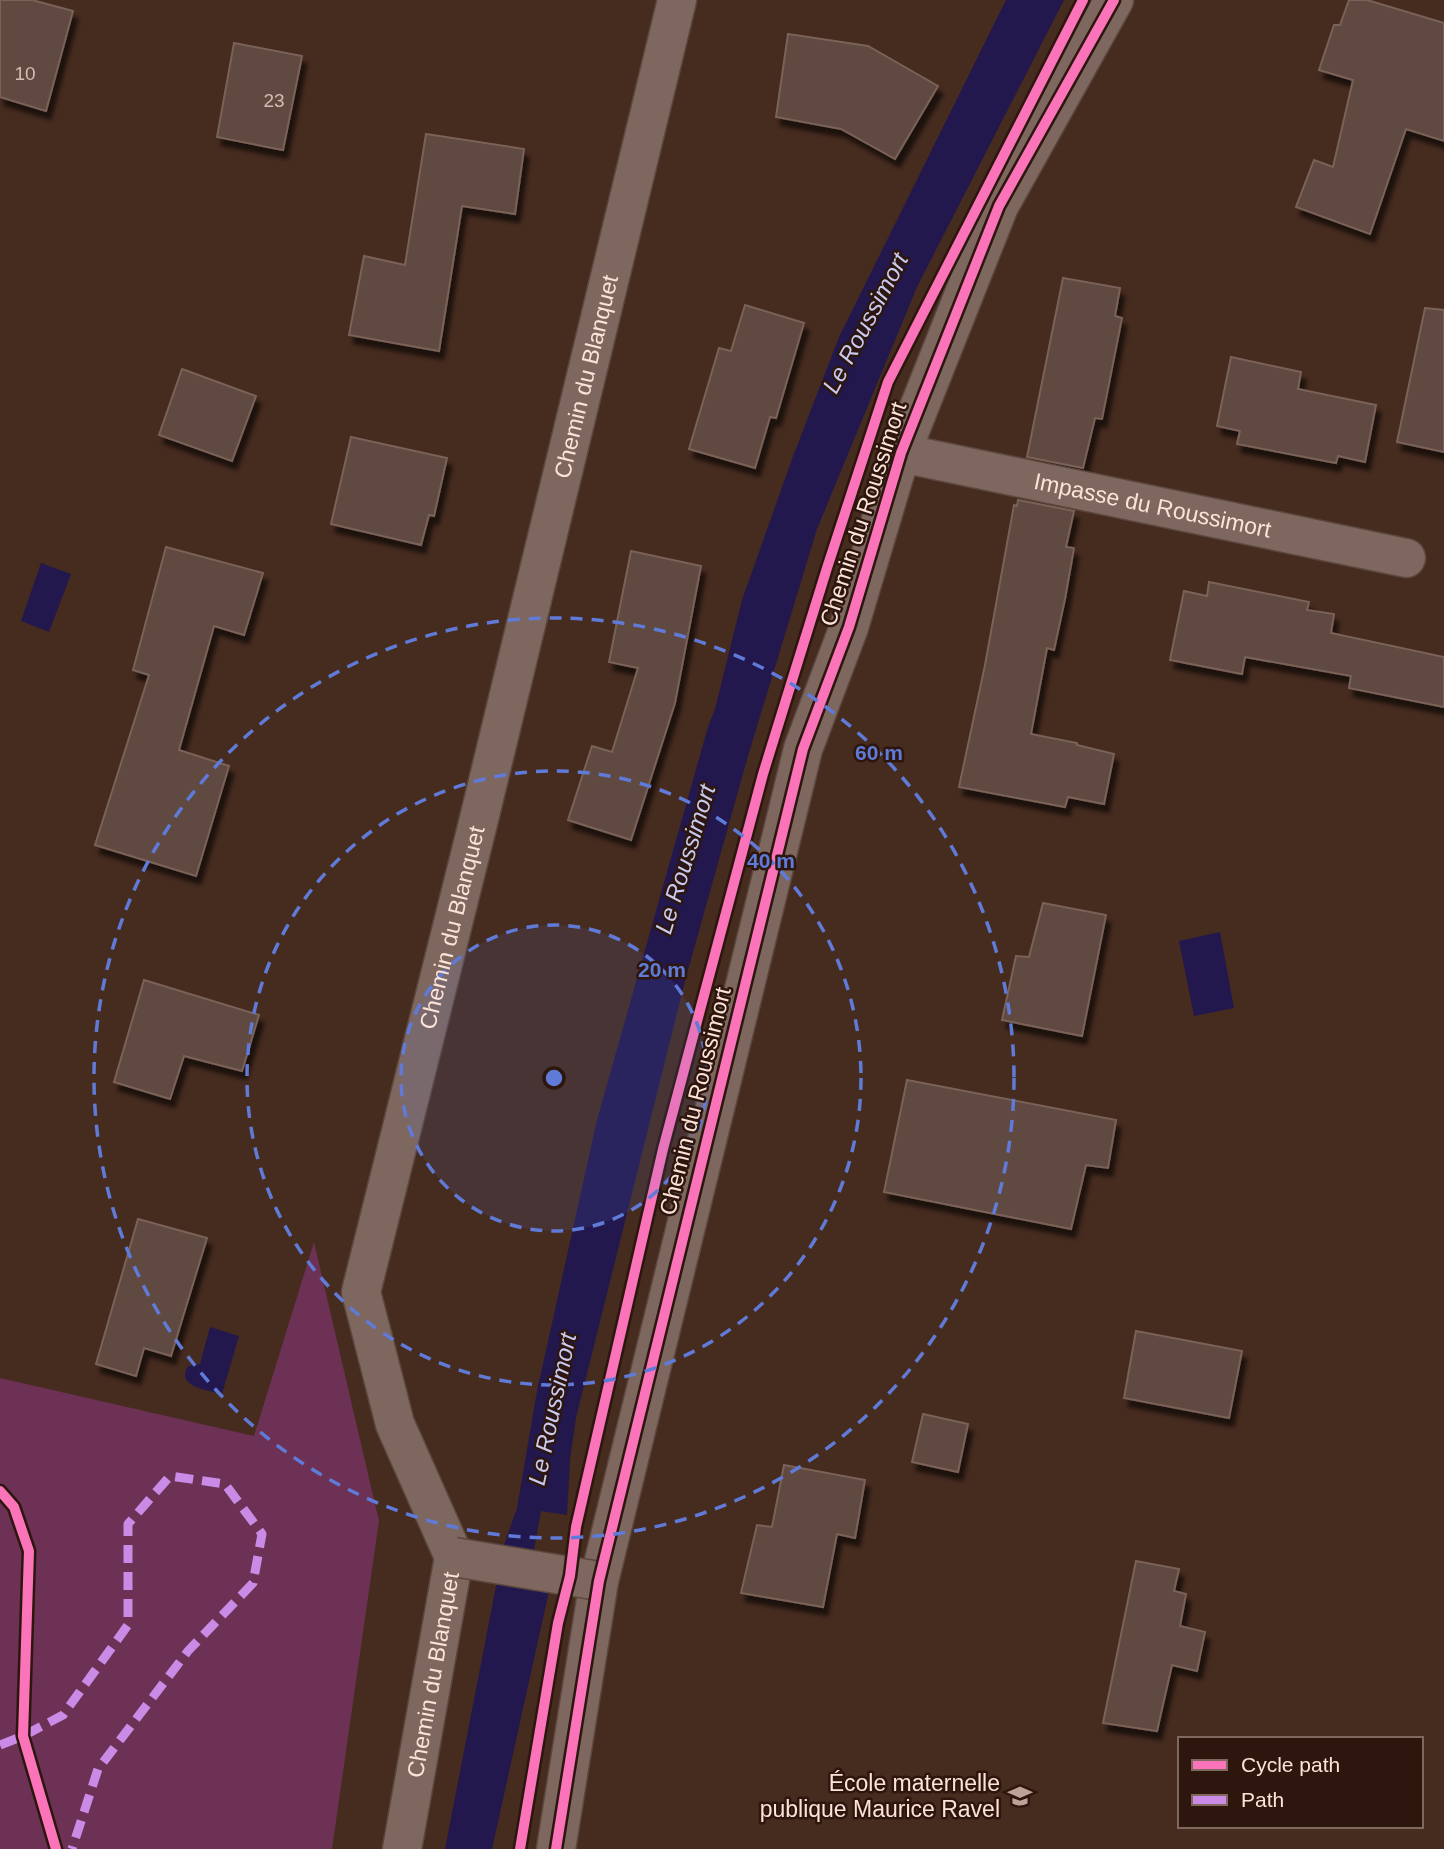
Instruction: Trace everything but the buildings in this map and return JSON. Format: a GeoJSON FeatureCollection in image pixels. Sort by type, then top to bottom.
{"type":"FeatureCollection","features":[{"type":"Feature","properties":{"kind":"street","name":"Chemin du Blanquet"},"geometry":{"type":"LineString","coordinates":[[402,1849],[454,1557],[395,1424],[361,1292],[478,823],[677,0]]}},
{"type":"Feature","properties":{"kind":"street","name":"Chemin du Roussimort"},"geometry":{"type":"LineString","coordinates":[[556,1849],[599,1581],[803,749],[849,627],[901,453],[999,206],[1114,0]]}},
{"type":"Feature","properties":{"kind":"street","name":"Impasse du Roussimort"},"geometry":{"type":"LineString","coordinates":[[901,453],[1406,558]]}},
{"type":"Feature","properties":{"kind":"street"},"geometry":{"type":"LineString","coordinates":[[454,1557],[599,1581]]}},
{"type":"Feature","properties":{"kind":"path"},"geometry":{"type":"LineString","coordinates":[[0,1491],[14,1507],[29,1551],[23,1736],[56,1849]]}},
{"type":"Feature","properties":{"kind":"shaded area"},"geometry":{"type":"Polygon","coordinates":[[[314,1242],[379,1521],[332,1849],[0,1849],[0,1378],[254,1436],[314,1242]]]}},
{"type":"Feature","properties":{"kind":"water","name":"Le Roussimort"},"geometry":{"type":"Polygon","coordinates":[[[1006,0],[1064,0],[917,287],[817,529],[748,756],[685,981],[576,1418],[567,1515],[541,1511],[534,1550],[557,1555],[492,1849],[445,1849],[504,1545],[517,1508],[537,1391],[597,1120],[715,709],[742,600],[839,337],[1006,0]]]}},
{"type":"Feature","properties":{"kind":"water"},"geometry":{"type":"Polygon","coordinates":[[[41,563],[71,574],[49,632],[21,621],[41,563]]]}},
{"type":"Feature","properties":{"kind":"water"},"geometry":{"type":"Polygon","coordinates":[[[1220,932],[1234,1008],[1194,1016],[1179,941],[1220,932]]]}},
{"type":"Feature","properties":{"kind":"water"},"geometry":{"type":"Polygon","coordinates":[[[210,1327],[239,1336],[222,1394],[202,1389],[186,1379],[188,1366],[200,1364],[210,1327]]]}},
{"type":"Feature","properties":{"kind":"marked path"},"geometry":{"type":"LineString","coordinates":[[0,1745],[63,1715],[128,1625],[128,1524],[170,1476],[225,1484],[262,1534],[253,1583],[188,1651],[98,1769],[72,1849]]}},
{"type":"Feature","properties":{"kind":"cycle path"},"geometry":{"type":"LineString","coordinates":[[520,1849],[558,1623],[570,1576],[576,1527],[663,1149],[763,774],[888,382],[1083,0]]}},
{"type":"Feature","properties":{"kind":"cycle path"},"geometry":{"type":"LineString","coordinates":[[556,1849],[599,1581],[803,749],[849,627],[901,453],[999,206],[1114,0]]}},
{"type":"Feature","properties":{"kind":"cycle path"},"geometry":{"type":"LineString","coordinates":[[0,1491],[14,1507],[29,1551],[23,1736],[56,1849]]}},
{"type":"Feature","properties":{"kind":"place","name":"École maternelle publique Maurice Ravel"},"geometry":{"type":"Point","coordinates":[1020,1796]}}]}
